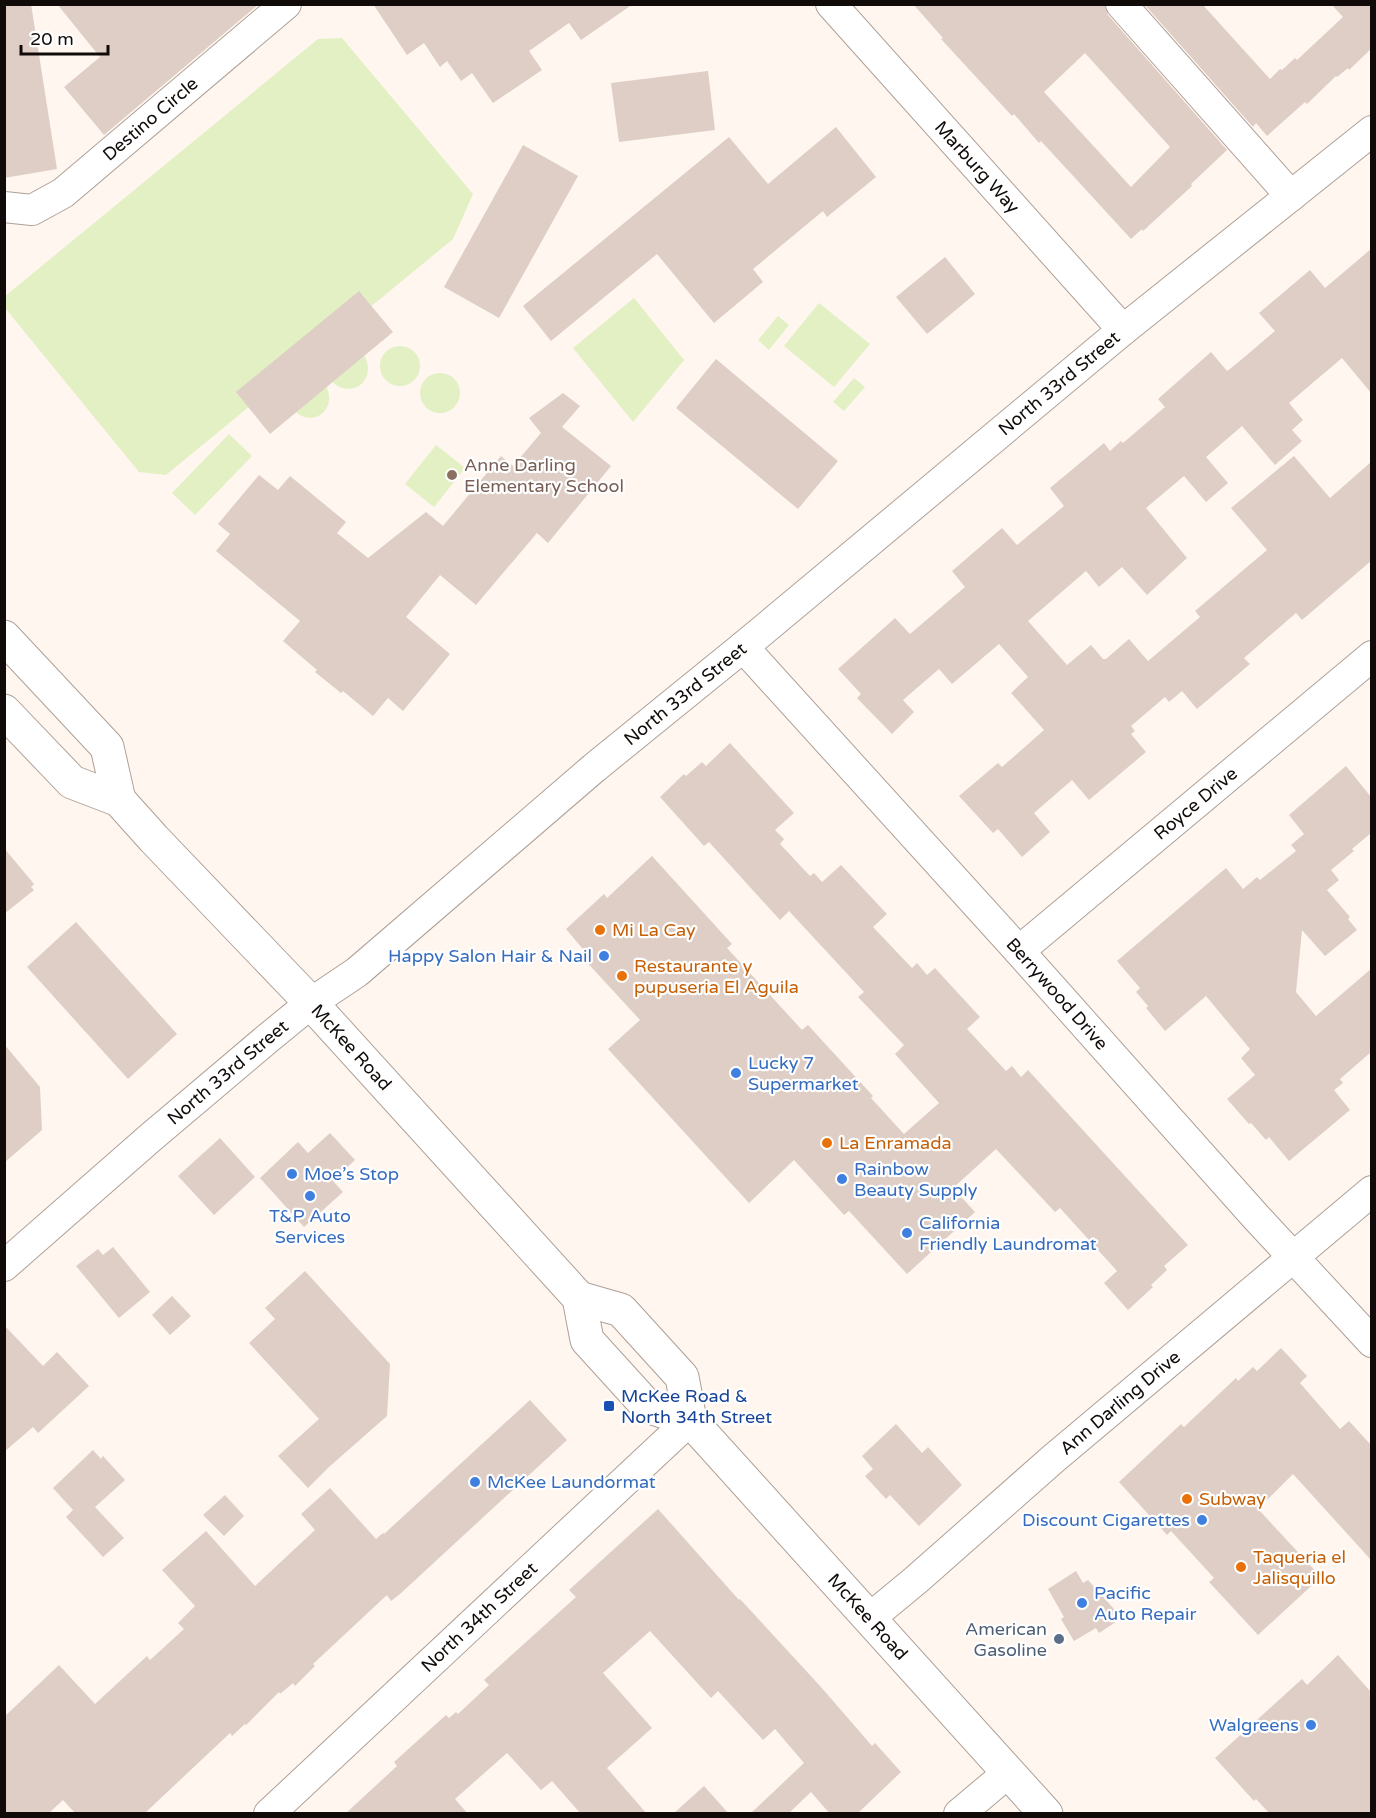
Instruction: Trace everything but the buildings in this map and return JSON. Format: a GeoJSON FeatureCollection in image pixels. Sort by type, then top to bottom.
{"type":"FeatureCollection","features":[{"type":"Feature","properties":{"kind":"main road","name":"McKee Road"},"geometry":{"type":"LineString","coordinates":[[4,637],[107,747],[119,800]]}},
{"type":"Feature","properties":{"kind":"main road","name":"McKee Road"},"geometry":{"type":"LineString","coordinates":[[4,711],[72,782],[119,800],[311,1003],[579,1298],[586,1340],[647,1406],[690,1420],[1046,1814]]}},
{"type":"Feature","properties":{"kind":"main road"},"geometry":{"type":"LineString","coordinates":[[579,1298],[621,1310],[637,1326],[682,1377],[690,1420]]}},
{"type":"Feature","properties":{"kind":"street","name":"Destino Circle"},"geometry":{"type":"LineString","coordinates":[[4,207],[32,210],[63,193],[286,4]]}},
{"type":"Feature","properties":{"kind":"street","name":"Marburg Way"},"geometry":{"type":"LineString","coordinates":[[831,4],[1123,330]]}},
{"type":"Feature","properties":{"kind":"street"},"geometry":{"type":"LineString","coordinates":[[1121,4],[1291,196]]}},
{"type":"Feature","properties":{"kind":"street","name":"North 33rd Street"},"geometry":{"type":"LineString","coordinates":[[4,1266],[267,1039],[311,1003],[357,972],[594,768],[743,647],[1123,330],[1371,131]]}},
{"type":"Feature","properties":{"kind":"street","name":"Berrywood Drive"},"geometry":{"type":"LineString","coordinates":[[743,647],[1371,1342]]}},
{"type":"Feature","properties":{"kind":"street","name":"Royce Drive"},"geometry":{"type":"LineString","coordinates":[[1019,951],[1371,657]]}},
{"type":"Feature","properties":{"kind":"street","name":"Ann Darling Drive"},"geometry":{"type":"LineString","coordinates":[[870,1618],[1053,1459],[1371,1191]]}},
{"type":"Feature","properties":{"kind":"street","name":"North 34th Street"},"geometry":{"type":"LineString","coordinates":[[269,1814],[690,1420]]}},
{"type":"Feature","properties":{"kind":"street"},"geometry":{"type":"LineString","coordinates":[[959,1814],[1009,1772]]}},
{"type":"Feature","properties":{"kind":"green space"},"geometry":{"type":"Polygon","coordinates":[[[342,38],[473,194],[453,239],[166,475],[139,472],[5,308],[4,297],[318,39],[342,38]]]}},
{"type":"Feature","properties":{"kind":"green space"},"geometry":{"type":"Polygon","coordinates":[[[634,298],[684,360],[633,422],[573,348],[634,298]]]}},
{"type":"Feature","properties":{"kind":"green space"},"geometry":{"type":"Polygon","coordinates":[[[819,303],[870,344],[834,387],[784,346],[819,303]]]}},
{"type":"Feature","properties":{"kind":"green space"},"geometry":{"type":"Polygon","coordinates":[[[778,316],[789,325],[769,350],[758,340],[778,316]]]}},
{"type":"Feature","properties":{"kind":"green space"},"geometry":{"type":"Polygon","coordinates":[[[400,346],[408,347],[414,352],[419,358],[419,374],[414,380],[408,385],[400,386],[392,385],[386,380],[381,374],[380,366],[381,358],[386,352],[392,347],[400,346]]]}},
{"type":"Feature","properties":{"kind":"green space"},"geometry":{"type":"Polygon","coordinates":[[[364,355],[368,364],[368,373],[359,385],[345,389],[337,386],[330,379],[364,355]]]}},
{"type":"Feature","properties":{"kind":"green space"},"geometry":{"type":"Polygon","coordinates":[[[440,373],[448,374],[454,379],[459,385],[459,401],[454,407],[448,412],[440,413],[432,412],[426,407],[421,401],[420,393],[421,385],[426,379],[432,374],[440,373]]]}},
{"type":"Feature","properties":{"kind":"green space"},"geometry":{"type":"Polygon","coordinates":[[[854,378],[865,387],[844,411],[833,402],[854,378]]]}},
{"type":"Feature","properties":{"kind":"green space"},"geometry":{"type":"Polygon","coordinates":[[[325,384],[329,393],[329,402],[321,414],[307,418],[299,415],[292,408],[325,384]]]}},
{"type":"Feature","properties":{"kind":"green space"},"geometry":{"type":"Polygon","coordinates":[[[229,434],[252,456],[195,515],[172,493],[229,434]]]}},
{"type":"Feature","properties":{"kind":"green space"},"geometry":{"type":"Polygon","coordinates":[[[436,445],[465,468],[434,507],[405,484],[436,445]]]}},
{"type":"Feature","properties":{"kind":"place","name":"Anne Darling Elementary School"},"geometry":{"type":"Point","coordinates":[452,475]}},
{"type":"Feature","properties":{"kind":"place","name":"Mi La Cay"},"geometry":{"type":"Point","coordinates":[600,930]}},
{"type":"Feature","properties":{"kind":"place","name":"Happy Salon Hair & Nail"},"geometry":{"type":"Point","coordinates":[604,956]}},
{"type":"Feature","properties":{"kind":"place","name":"Restaurante y pupuseria El Aguila"},"geometry":{"type":"Point","coordinates":[622,976]}},
{"type":"Feature","properties":{"kind":"place","name":"Lucky 7 Supermarket"},"geometry":{"type":"Point","coordinates":[736,1073]}},
{"type":"Feature","properties":{"kind":"place","name":"La Enramada"},"geometry":{"type":"Point","coordinates":[827,1143]}},
{"type":"Feature","properties":{"kind":"place","name":"Moe’s Stop"},"geometry":{"type":"Point","coordinates":[292,1174]}},
{"type":"Feature","properties":{"kind":"place","name":"Rainbow Beauty Supply"},"geometry":{"type":"Point","coordinates":[842,1179]}},
{"type":"Feature","properties":{"kind":"place","name":"T&P Auto Services"},"geometry":{"type":"Point","coordinates":[310,1196]}},
{"type":"Feature","properties":{"kind":"place","name":"California Friendly Laundromat"},"geometry":{"type":"Point","coordinates":[907,1233]}},
{"type":"Feature","properties":{"kind":"place","name":"McKee Road & North 34th Street"},"geometry":{"type":"Point","coordinates":[609,1406]}},
{"type":"Feature","properties":{"kind":"place","name":"McKee Laundormat"},"geometry":{"type":"Point","coordinates":[475,1482]}},
{"type":"Feature","properties":{"kind":"place","name":"Subway"},"geometry":{"type":"Point","coordinates":[1187,1499]}},
{"type":"Feature","properties":{"kind":"place","name":"Discount Cigarettes"},"geometry":{"type":"Point","coordinates":[1202,1520]}},
{"type":"Feature","properties":{"kind":"place","name":"Taqueria el Jalisquillo"},"geometry":{"type":"Point","coordinates":[1241,1567]}},
{"type":"Feature","properties":{"kind":"place","name":"Pacific Auto Repair"},"geometry":{"type":"Point","coordinates":[1082,1603]}},
{"type":"Feature","properties":{"kind":"place","name":"American Gasoline"},"geometry":{"type":"Point","coordinates":[1059,1639]}},
{"type":"Feature","properties":{"kind":"place","name":"Walgreens"},"geometry":{"type":"Point","coordinates":[1311,1725]}}]}
